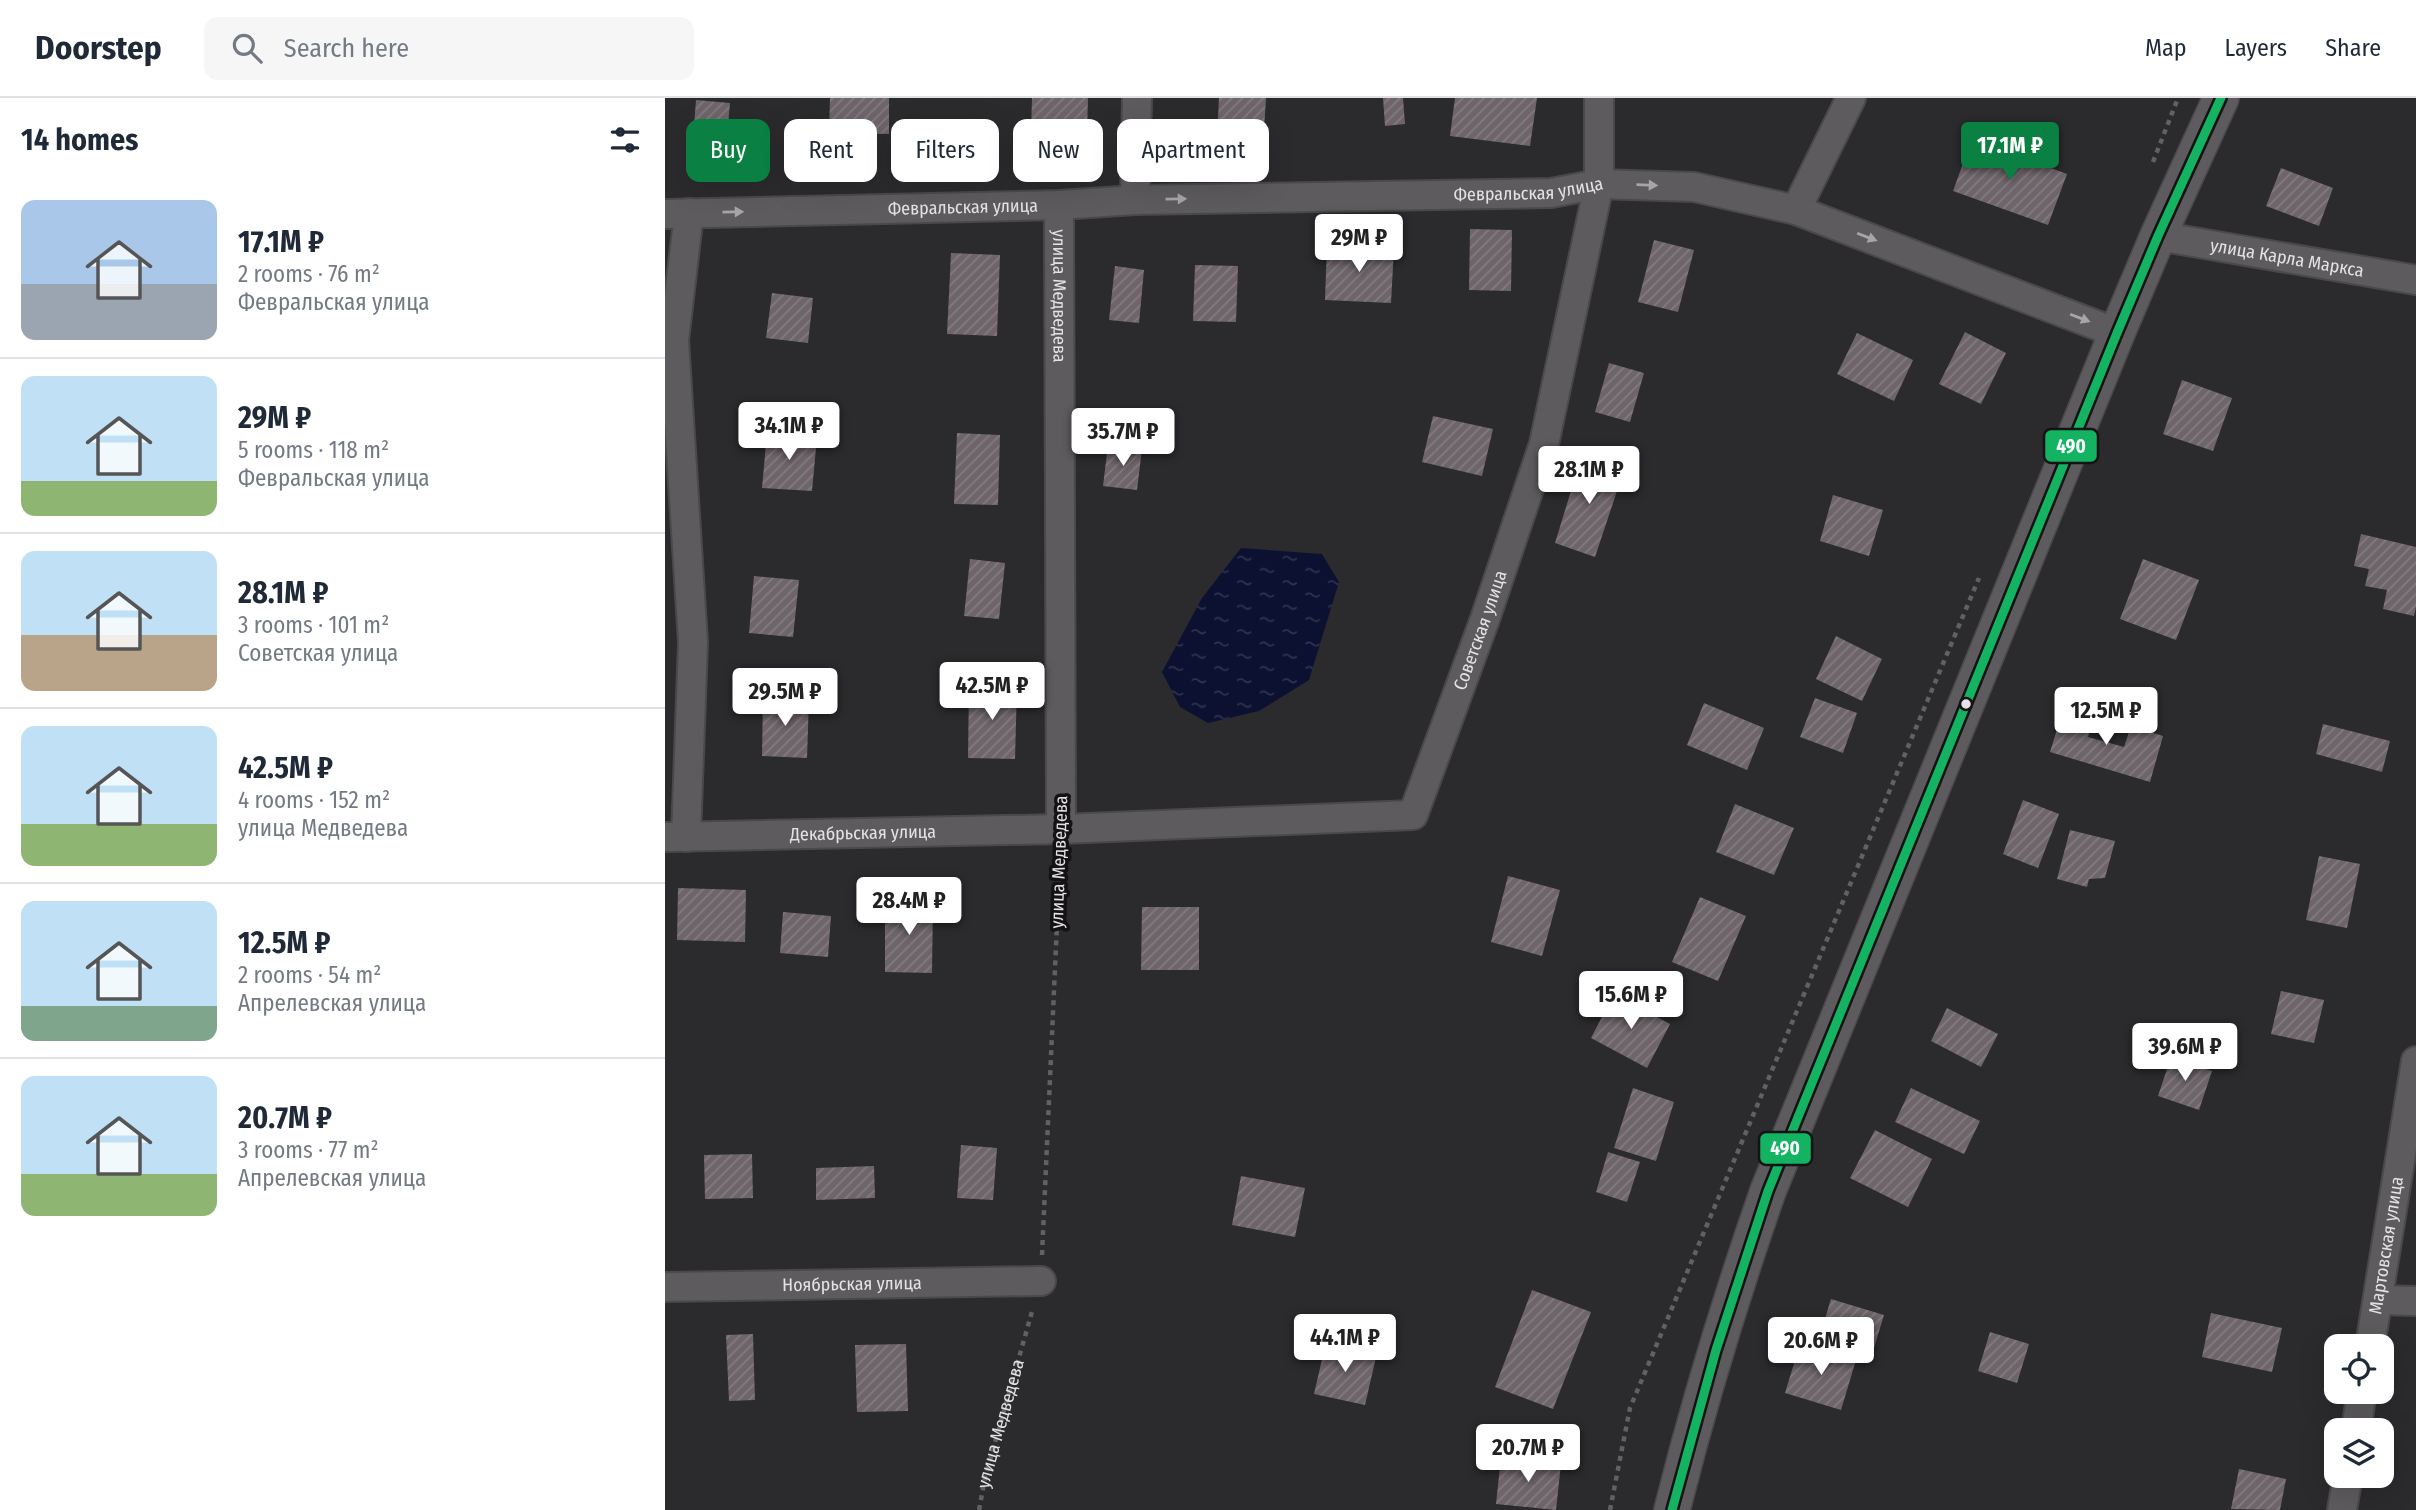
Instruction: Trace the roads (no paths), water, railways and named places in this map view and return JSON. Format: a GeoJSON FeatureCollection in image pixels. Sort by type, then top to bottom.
{"type":"FeatureCollection","features":[{"type":"Feature","properties":{"kind":"street"},"geometry":{"type":"LineString","coordinates":[[1135,200],[1137,98]]}},
{"type":"Feature","properties":{"kind":"street","name":"Советская улица"},"geometry":{"type":"LineString","coordinates":[[1061,829],[1413,815],[1485,619],[1544,444],[1599,184],[1599,98]]}},
{"type":"Feature","properties":{"kind":"street"},"geometry":{"type":"LineString","coordinates":[[1796,209],[1851,98]]}},
{"type":"Feature","properties":{"kind":"street"},"geometry":{"type":"LineString","coordinates":[[1672,1510],[1727,1307],[1767,1191],[2117,333],[2221,98]]}},
{"type":"Feature","properties":{"kind":"street","name":"Февральская улица"},"geometry":{"type":"LineString","coordinates":[[677,213],[1059,205],[1135,200],[1551,193],[1599,184],[1694,187],[1796,209],[2117,333]]}},
{"type":"Feature","properties":{"kind":"street","name":"улица Медведева"},"geometry":{"type":"LineString","coordinates":[[1059,205],[1061,829]]}},
{"type":"Feature","properties":{"kind":"street"},"geometry":{"type":"LineString","coordinates":[[676,837],[693,642],[674,340],[677,213]]}},
{"type":"Feature","properties":{"kind":"street","name":"улица Карла Маркса"},"geometry":{"type":"LineString","coordinates":[[2158,236],[2416,280]]}},
{"type":"Feature","properties":{"kind":"street","name":"Декабрьская улица"},"geometry":{"type":"LineString","coordinates":[[676,837],[1061,829]]}},
{"type":"Feature","properties":{"kind":"street","name":"Мартовская улица"},"geometry":{"type":"LineString","coordinates":[[2372,1334],[2416,1061]]}},
{"type":"Feature","properties":{"kind":"street","name":"Ноябрьская улица"},"geometry":{"type":"LineString","coordinates":[[665,1287],[1041,1281]]}},
{"type":"Feature","properties":{"kind":"street"},"geometry":{"type":"LineString","coordinates":[[2378,1300],[2416,1301]]}},
{"type":"Feature","properties":{"kind":"street"},"geometry":{"type":"LineString","coordinates":[[2342,1510],[2346,1488]]}},
{"type":"Feature","properties":{"kind":"water"},"geometry":{"type":"Polygon","coordinates":[[[1241,548],[1322,554],[1339,582],[1309,680],[1259,711],[1208,723],[1180,707],[1162,672],[1202,598],[1241,548]]]}}]}
